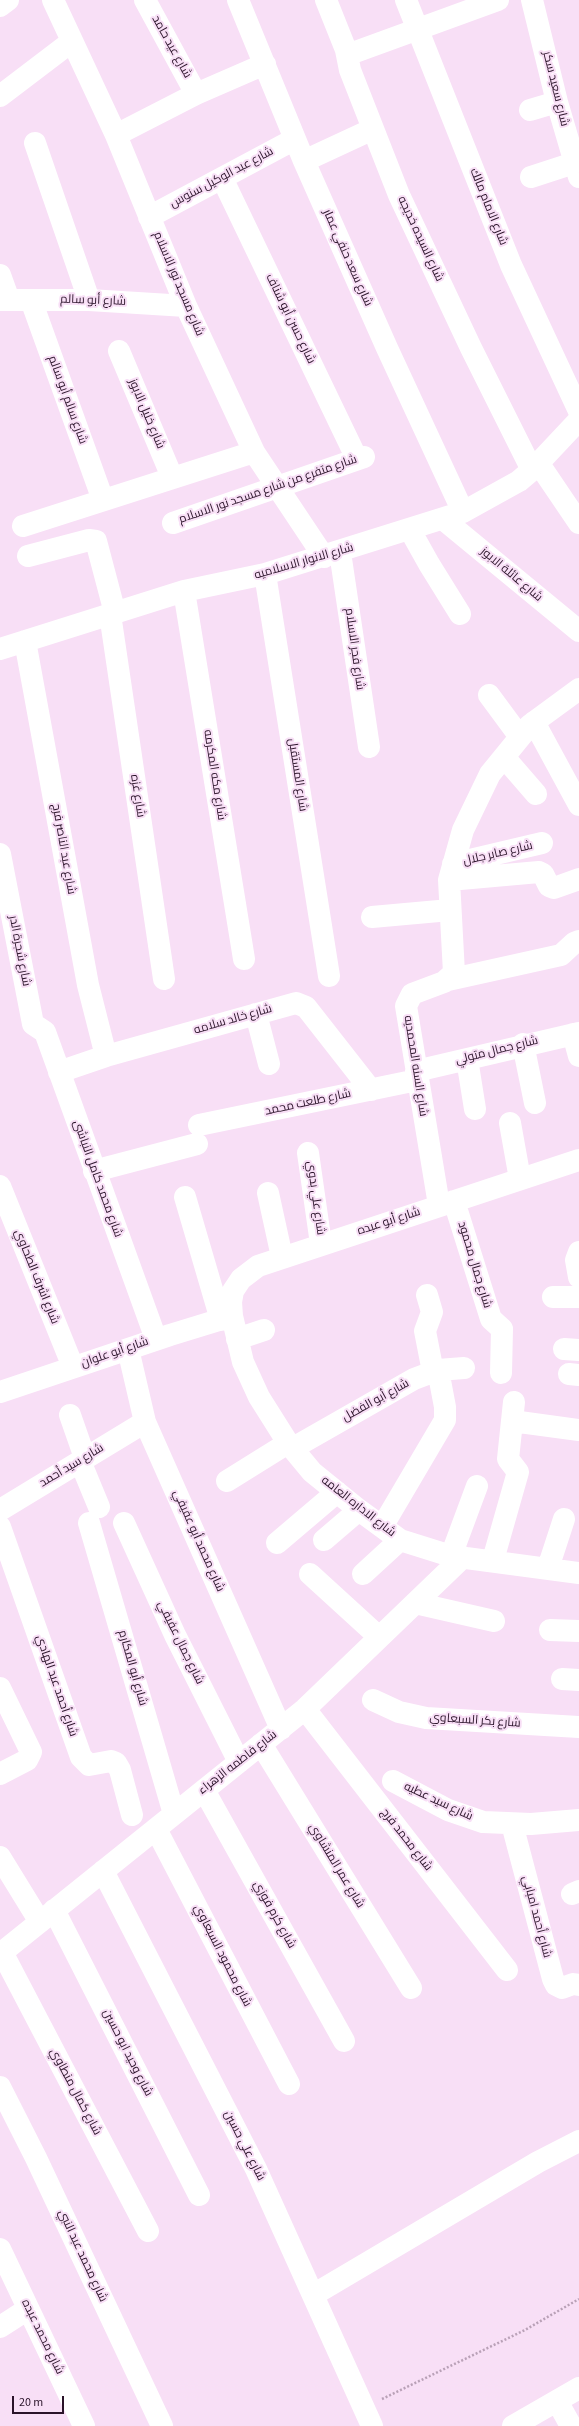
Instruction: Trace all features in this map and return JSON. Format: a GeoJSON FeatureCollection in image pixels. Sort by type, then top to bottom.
{"type":"FeatureCollection","features":[{"type":"Feature","properties":{"kind":"street"},"geometry":{"type":"LineString","coordinates":[[0,6],[8,0]]}},
{"type":"Feature","properties":{"kind":"street","name":"شارع مسجد نور الاسلام"},"geometry":{"type":"LineString","coordinates":[[54,0],[71,42],[116,135],[186,306],[254,452],[278,487],[332,554]]}},
{"type":"Feature","properties":{"kind":"street","name":"شارع عيد حامد"},"geometry":{"type":"LineString","coordinates":[[145,0],[196,94]]}},
{"type":"Feature","properties":{"kind":"street","name":"شارع سعد حنفي عمار"},"geometry":{"type":"LineString","coordinates":[[238,0],[304,161],[387,348],[453,516]]}},
{"type":"Feature","properties":{"kind":"street","name":"شارع السيده خديجه"},"geometry":{"type":"LineString","coordinates":[[326,0],[348,55],[350,70],[399,195],[471,348],[536,467],[579,523]]}},
{"type":"Feature","properties":{"kind":"street","name":"شارع الامام مالك"},"geometry":{"type":"LineString","coordinates":[[406,0],[511,265],[579,411]]}},
{"type":"Feature","properties":{"kind":"street","name":"شارع سعيد سكر"},"geometry":{"type":"LineString","coordinates":[[532,0],[577,170]]}},
{"type":"Feature","properties":{"kind":"street"},"geometry":{"type":"LineString","coordinates":[[348,55],[489,2]]}},
{"type":"Feature","properties":{"kind":"street"},"geometry":{"type":"LineString","coordinates":[[0,96],[71,42]]}},
{"type":"Feature","properties":{"kind":"street"},"geometry":{"type":"LineString","coordinates":[[116,135],[196,94],[265,64]]}},
{"type":"Feature","properties":{"kind":"street"},"geometry":{"type":"LineString","coordinates":[[530,110],[558,102]]}},
{"type":"Feature","properties":{"kind":"street"},"geometry":{"type":"LineString","coordinates":[[304,161],[374,129]]}},
{"type":"Feature","properties":{"kind":"street","name":"شارع عبد الوكيل سنوس"},"geometry":{"type":"LineString","coordinates":[[149,217],[295,139]]}},
{"type":"Feature","properties":{"kind":"street"},"geometry":{"type":"LineString","coordinates":[[35,143],[89,300]]}},
{"type":"Feature","properties":{"kind":"street"},"geometry":{"type":"LineString","coordinates":[[531,177],[577,170]]}},
{"type":"Feature","properties":{"kind":"street","name":"شارع حسن أبو شناف"},"geometry":{"type":"LineString","coordinates":[[222,178],[360,458]]}},
{"type":"Feature","properties":{"kind":"street"},"geometry":{"type":"LineString","coordinates":[[0,275],[5,300]]}},
{"type":"Feature","properties":{"kind":"street","name":"شارع أبو سالم"},"geometry":{"type":"LineString","coordinates":[[5,300],[89,300],[186,306]]}},
{"type":"Feature","properties":{"kind":"street","name":"شارع سالم أبو سالم"},"geometry":{"type":"LineString","coordinates":[[31,300],[103,500]]}},
{"type":"Feature","properties":{"kind":"street","name":"شارع خليل الابوز"},"geometry":{"type":"LineString","coordinates":[[119,351],[172,477]]}},
{"type":"Feature","properties":{"kind":"street","name":"شارع الانوار الاسلاميه"},"geometry":{"type":"LineString","coordinates":[[0,650],[184,591],[265,574],[453,516],[519,481],[536,467],[579,420]]}},
{"type":"Feature","properties":{"kind":"street"},"geometry":{"type":"LineString","coordinates":[[23,526],[172,477],[254,452]]}},
{"type":"Feature","properties":{"kind":"street","name":"شارع متفرع من شارع مسجد نور الاسلام"},"geometry":{"type":"LineString","coordinates":[[173,523],[360,458]]}},
{"type":"Feature","properties":{"kind":"street","name":"شارع عائلة الابوز"},"geometry":{"type":"LineString","coordinates":[[453,516],[579,631]]}},
{"type":"Feature","properties":{"kind":"street"},"geometry":{"type":"LineString","coordinates":[[410,530],[460,614]]}},
{"type":"Feature","properties":{"kind":"street","name":"شارع غزه"},"geometry":{"type":"LineString","coordinates":[[28,556],[89,540],[96,541],[112,614],[164,978]]}},
{"type":"Feature","properties":{"kind":"street","name":"شارع فجر الاسلام"},"geometry":{"type":"LineString","coordinates":[[332,554],[369,747]]}},
{"type":"Feature","properties":{"kind":"street","name":"شارع المستقبل"},"geometry":{"type":"LineString","coordinates":[[265,574],[329,976]]}},
{"type":"Feature","properties":{"kind":"street","name":"شارع مكه المكرمه"},"geometry":{"type":"LineString","coordinates":[[184,591],[244,959]]}},
{"type":"Feature","properties":{"kind":"street","name":"شارع عبد الناصر فرج"},"geometry":{"type":"LineString","coordinates":[[25,641],[89,991],[106,1056]]}},
{"type":"Feature","properties":{"kind":"street"},"geometry":{"type":"LineString","coordinates":[[489,695],[527,729],[579,805]]}},
{"type":"Feature","properties":{"kind":"street"},"geometry":{"type":"LineString","coordinates":[[448,980],[454,969],[450,910],[451,872],[463,830],[490,774],[527,729],[577,696]]}},
{"type":"Feature","properties":{"kind":"street"},"geometry":{"type":"LineString","coordinates":[[504,757],[536,794]]}},
{"type":"Feature","properties":{"kind":"street","name":"شارع صابر جلال"},"geometry":{"type":"LineString","coordinates":[[451,872],[542,843]]}},
{"type":"Feature","properties":{"kind":"street","name":"شارع شجرة الدر"},"geometry":{"type":"LineString","coordinates":[[0,854],[33,1024]]}},
{"type":"Feature","properties":{"kind":"street"},"geometry":{"type":"LineString","coordinates":[[451,872],[539,872],[542,874],[549,886],[554,888],[579,879]]}},
{"type":"Feature","properties":{"kind":"street"},"geometry":{"type":"LineString","coordinates":[[372,917],[450,910]]}},
{"type":"Feature","properties":{"kind":"street","name":"شارع السنه المحمديه"},"geometry":{"type":"LineString","coordinates":[[446,1203],[416,1076],[406,1012],[408,1000],[412,994],[448,980],[561,955],[579,941]]}},
{"type":"Feature","properties":{"kind":"street","name":"شارع خالد سلامه"},"geometry":{"type":"LineString","coordinates":[[59,1072],[106,1056],[296,1003],[306,1007],[371,1090]]}},
{"type":"Feature","properties":{"kind":"street"},"geometry":{"type":"LineString","coordinates":[[256,1014],[269,1064]]}},
{"type":"Feature","properties":{"kind":"street","name":"شارع محمد كامل النباشى"},"geometry":{"type":"LineString","coordinates":[[33,1024],[45,1032],[156,1339]]}},
{"type":"Feature","properties":{"kind":"street"},"geometry":{"type":"LineString","coordinates":[[576,1033],[579,1056]]}},
{"type":"Feature","properties":{"kind":"street","name":"شارع جمال متولي"},"geometry":{"type":"LineString","coordinates":[[416,1076],[467,1059],[523,1044],[576,1033]]}},
{"type":"Feature","properties":{"kind":"street"},"geometry":{"type":"LineString","coordinates":[[523,1044],[535,1103]]}},
{"type":"Feature","properties":{"kind":"street"},"geometry":{"type":"LineString","coordinates":[[467,1059],[475,1109]]}},
{"type":"Feature","properties":{"kind":"street","name":"شارع طلعت محمد"},"geometry":{"type":"LineString","coordinates":[[94,1171],[198,1135],[371,1090],[416,1076]]}},
{"type":"Feature","properties":{"kind":"street"},"geometry":{"type":"LineString","coordinates":[[510,1123],[520,1179]]}},
{"type":"Feature","properties":{"kind":"street","name":"شارع علي بدوي"},"geometry":{"type":"LineString","coordinates":[[308,1153],[321,1244]]}},
{"type":"Feature","properties":{"kind":"street","name":"شارع أبو عبده"},"geometry":{"type":"LineString","coordinates":[[226,1318],[233,1290],[241,1279],[258,1266],[579,1160]]}},
{"type":"Feature","properties":{"kind":"street","name":"شارع اشرف الطحاوي"},"geometry":{"type":"LineString","coordinates":[[0,1186],[73,1368]]}},
{"type":"Feature","properties":{"kind":"street"},"geometry":{"type":"LineString","coordinates":[[268,1193],[282,1257]]}},
{"type":"Feature","properties":{"kind":"street"},"geometry":{"type":"LineString","coordinates":[[185,1197],[226,1318]]}},
{"type":"Feature","properties":{"kind":"street","name":"شارع جمال محمود"},"geometry":{"type":"LineString","coordinates":[[446,1203],[490,1319],[502,1329],[501,1373]]}},
{"type":"Feature","properties":{"kind":"street"},"geometry":{"type":"LineString","coordinates":[[579,1252],[576,1260],[579,1277]]}},
{"type":"Feature","properties":{"kind":"street"},"geometry":{"type":"LineString","coordinates":[[382,1527],[445,1420],[445,1407],[425,1331],[432,1312],[428,1295]]}},
{"type":"Feature","properties":{"kind":"street"},"geometry":{"type":"LineString","coordinates":[[552,1297],[579,1297]]}},
{"type":"Feature","properties":{"kind":"street","name":"شارع أبو علوان"},"geometry":{"type":"LineString","coordinates":[[0,1392],[156,1339],[226,1318]]}},
{"type":"Feature","properties":{"kind":"street","name":"شارع الاداره العامه"},"geometry":{"type":"LineString","coordinates":[[226,1318],[237,1339],[243,1362],[259,1397],[290,1445],[312,1472],[382,1527],[400,1540],[457,1556],[579,1573]]}},
{"type":"Feature","properties":{"kind":"street"},"geometry":{"type":"LineString","coordinates":[[237,1339],[264,1330]]}},
{"type":"Feature","properties":{"kind":"street","name":"شارع محمد أبو عفيفي"},"geometry":{"type":"LineString","coordinates":[[128,1349],[145,1422],[281,1729]]}},
{"type":"Feature","properties":{"kind":"street","name":"شارع أبو الفضل"},"geometry":{"type":"LineString","coordinates":[[226,1481],[414,1379],[436,1371],[464,1368]]}},
{"type":"Feature","properties":{"kind":"street"},"geometry":{"type":"LineString","coordinates":[[492,1560],[518,1472],[508,1459],[513,1412],[579,1430]]}},
{"type":"Feature","properties":{"kind":"street","name":"شارع أبو المكارم"},"geometry":{"type":"LineString","coordinates":[[70,1415],[83,1459],[94,1515],[174,1814]]}},
{"type":"Feature","properties":{"kind":"street","name":"شارع سيد أحمد"},"geometry":{"type":"LineString","coordinates":[[0,1510],[145,1422]]}},
{"type":"Feature","properties":{"kind":"street"},"geometry":{"type":"LineString","coordinates":[[457,1556],[477,1486]]}},
{"type":"Feature","properties":{"kind":"street"},"geometry":{"type":"LineString","coordinates":[[277,1543],[337,1492]]}},
{"type":"Feature","properties":{"kind":"street"},"geometry":{"type":"LineString","coordinates":[[324,1540],[359,1510]]}},
{"type":"Feature","properties":{"kind":"street"},"geometry":{"type":"LineString","coordinates":[[548,1568],[564,1519]]}},
{"type":"Feature","properties":{"kind":"street","name":"شارع جمال عفيفي"},"geometry":{"type":"LineString","coordinates":[[124,1523],[175,1635],[238,1762]]}},
{"type":"Feature","properties":{"kind":"street","name":"شارع أحمد عبد الهادي"},"geometry":{"type":"LineString","coordinates":[[0,1527],[81,1757],[88,1765],[110,1761],[116,1763],[120,1770],[132,1815]]}},
{"type":"Feature","properties":{"kind":"street"},"geometry":{"type":"LineString","coordinates":[[363,1574],[400,1540]]}},
{"type":"Feature","properties":{"kind":"street","name":"شارع فاطمه الزهراء"},"geometry":{"type":"LineString","coordinates":[[1,1953],[305,1709],[415,1603],[457,1556]]}},
{"type":"Feature","properties":{"kind":"street"},"geometry":{"type":"LineString","coordinates":[[310,1574],[379,1637]]}},
{"type":"Feature","properties":{"kind":"street"},"geometry":{"type":"LineString","coordinates":[[415,1603],[494,1621]]}},
{"type":"Feature","properties":{"kind":"street"},"geometry":{"type":"LineString","coordinates":[[550,1630],[579,1631]]}},
{"type":"Feature","properties":{"kind":"street"},"geometry":{"type":"LineString","coordinates":[[0,1688],[31,1752],[27,1760],[0,1774]]}},
{"type":"Feature","properties":{"kind":"street","name":"شارع بكر السبعاوي"},"geometry":{"type":"LineString","coordinates":[[373,1700],[399,1712],[426,1718],[579,1727]]}},
{"type":"Feature","properties":{"kind":"street","name":"شارع محمد فرج"},"geometry":{"type":"LineString","coordinates":[[305,1709],[508,1970]]}},
{"type":"Feature","properties":{"kind":"street","name":"شارع عمر المنشاوي"},"geometry":{"type":"LineString","coordinates":[[261,1744],[411,1988]]}},
{"type":"Feature","properties":{"kind":"street","name":"شارع سيد عطيه"},"geometry":{"type":"LineString","coordinates":[[393,1782],[448,1810],[483,1822],[512,1824],[579,1820]]}},
{"type":"Feature","properties":{"kind":"street","name":"شارع كرم فوزي"},"geometry":{"type":"LineString","coordinates":[[204,1790],[344,2041]]}},
{"type":"Feature","properties":{"kind":"street","name":"شارع أحمد امبابي"},"geometry":{"type":"LineString","coordinates":[[512,1824],[553,1979],[556,1985],[562,1988],[573,1984],[579,1985]]}},
{"type":"Feature","properties":{"kind":"street","name":"شارع محمود السبعاوي"},"geometry":{"type":"LineString","coordinates":[[156,1829],[288,2084]]}},
{"type":"Feature","properties":{"kind":"street","name":"شارع وحيد ابو حسين"},"geometry":{"type":"LineString","coordinates":[[0,1857],[47,1916],[199,2196]]}},
{"type":"Feature","properties":{"kind":"street","name":"شارع علي حسين"},"geometry":{"type":"LineString","coordinates":[[103,1871],[256,2169],[369,2417]]}},
{"type":"Feature","properties":{"kind":"street","name":"شارع كمال منطاوي"},"geometry":{"type":"LineString","coordinates":[[1,1953],[148,2231]]}},
{"type":"Feature","properties":{"kind":"street","name":"شارع محمد عبد النبي"},"geometry":{"type":"LineString","coordinates":[[0,2087],[36,2158],[162,2426]]}},
{"type":"Feature","properties":{"kind":"street"},"geometry":{"type":"LineString","coordinates":[[313,2294],[538,2162],[579,2141]]}},
{"type":"Feature","properties":{"kind":"street","name":"شارع محمد عبده"},"geometry":{"type":"LineString","coordinates":[[0,2248],[84,2426]]}},
{"type":"Feature","properties":{"kind":"street"},"geometry":{"type":"LineString","coordinates":[[0,2327],[28,2309]]}},
{"type":"Feature","properties":{"kind":"street"},"geometry":{"type":"LineString","coordinates":[[513,2426],[579,2388]]}},
{"type":"Feature","properties":{"kind":"street"},"geometry":{"type":"LineString","coordinates":[[557,2401],[571,2426]]}},
{"type":"Feature","properties":{"kind":"path"},"geometry":{"type":"LineString","coordinates":[[369,2417],[579,2299]]}}]}
